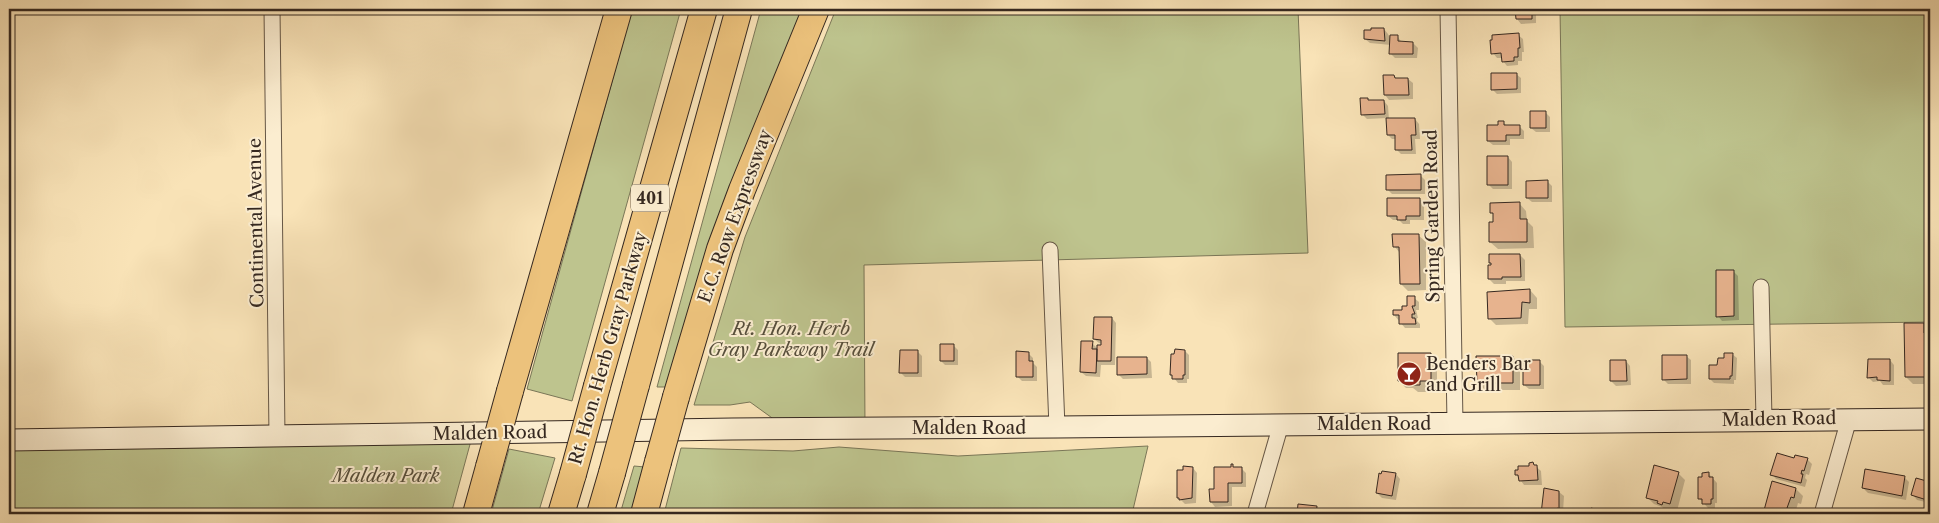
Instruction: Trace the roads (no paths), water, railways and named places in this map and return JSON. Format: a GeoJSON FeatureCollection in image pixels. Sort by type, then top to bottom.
{"type":"FeatureCollection","features":[{"type":"Feature","properties":{"kind":"highway"},"geometry":{"type":"LineString","coordinates":[[476,514],[619,9]]}},
{"type":"Feature","properties":{"kind":"highway","name":"Rt. Hon. Herb Gray Parkway"},"geometry":{"type":"LineString","coordinates":[[561,514],[704,9]]}},
{"type":"Feature","properties":{"kind":"highway","name":"Rt. Hon. Herb Gray Parkway"},"geometry":{"type":"LineString","coordinates":[[600,514],[739,9]]}},
{"type":"Feature","properties":{"kind":"highway","name":"E.C. Row Expressway"},"geometry":{"type":"LineString","coordinates":[[644,514],[720,249],[816,9]]}},
{"type":"Feature","properties":{"kind":"main road","name":"Malden Road"},"geometry":{"type":"LineString","coordinates":[[9,440],[732,429],[1930,419]]}},
{"type":"Feature","properties":{"kind":"street","name":"Continental Avenue"},"geometry":{"type":"LineString","coordinates":[[272,9],[277,436]]}},
{"type":"Feature","properties":{"kind":"street","name":"Spring Garden Road"},"geometry":{"type":"LineString","coordinates":[[1448,9],[1455,423]]}},
{"type":"Feature","properties":{"kind":"street"},"geometry":{"type":"LineString","coordinates":[[1050,250],[1057,427]]}},
{"type":"Feature","properties":{"kind":"street"},"geometry":{"type":"LineString","coordinates":[[1761,287],[1764,419]]}},
{"type":"Feature","properties":{"kind":"street"},"geometry":{"type":"LineString","coordinates":[[1822,514],[1849,419]]}},
{"type":"Feature","properties":{"kind":"street"},"geometry":{"type":"LineString","coordinates":[[1255,514],[1281,424]]}},
{"type":"Feature","properties":{"kind":"place","name":"Benders Bar and Grill"},"geometry":{"type":"Point","coordinates":[1409,374]}},
{"type":"Feature","properties":{"kind":"park label","name":"Rt. Hon. Herb Gray Parkway Trail"},"geometry":{"type":"Point","coordinates":[791,339]}},
{"type":"Feature","properties":{"kind":"park label","name":"Malden Park"},"geometry":{"type":"Point","coordinates":[386,476]}}]}
